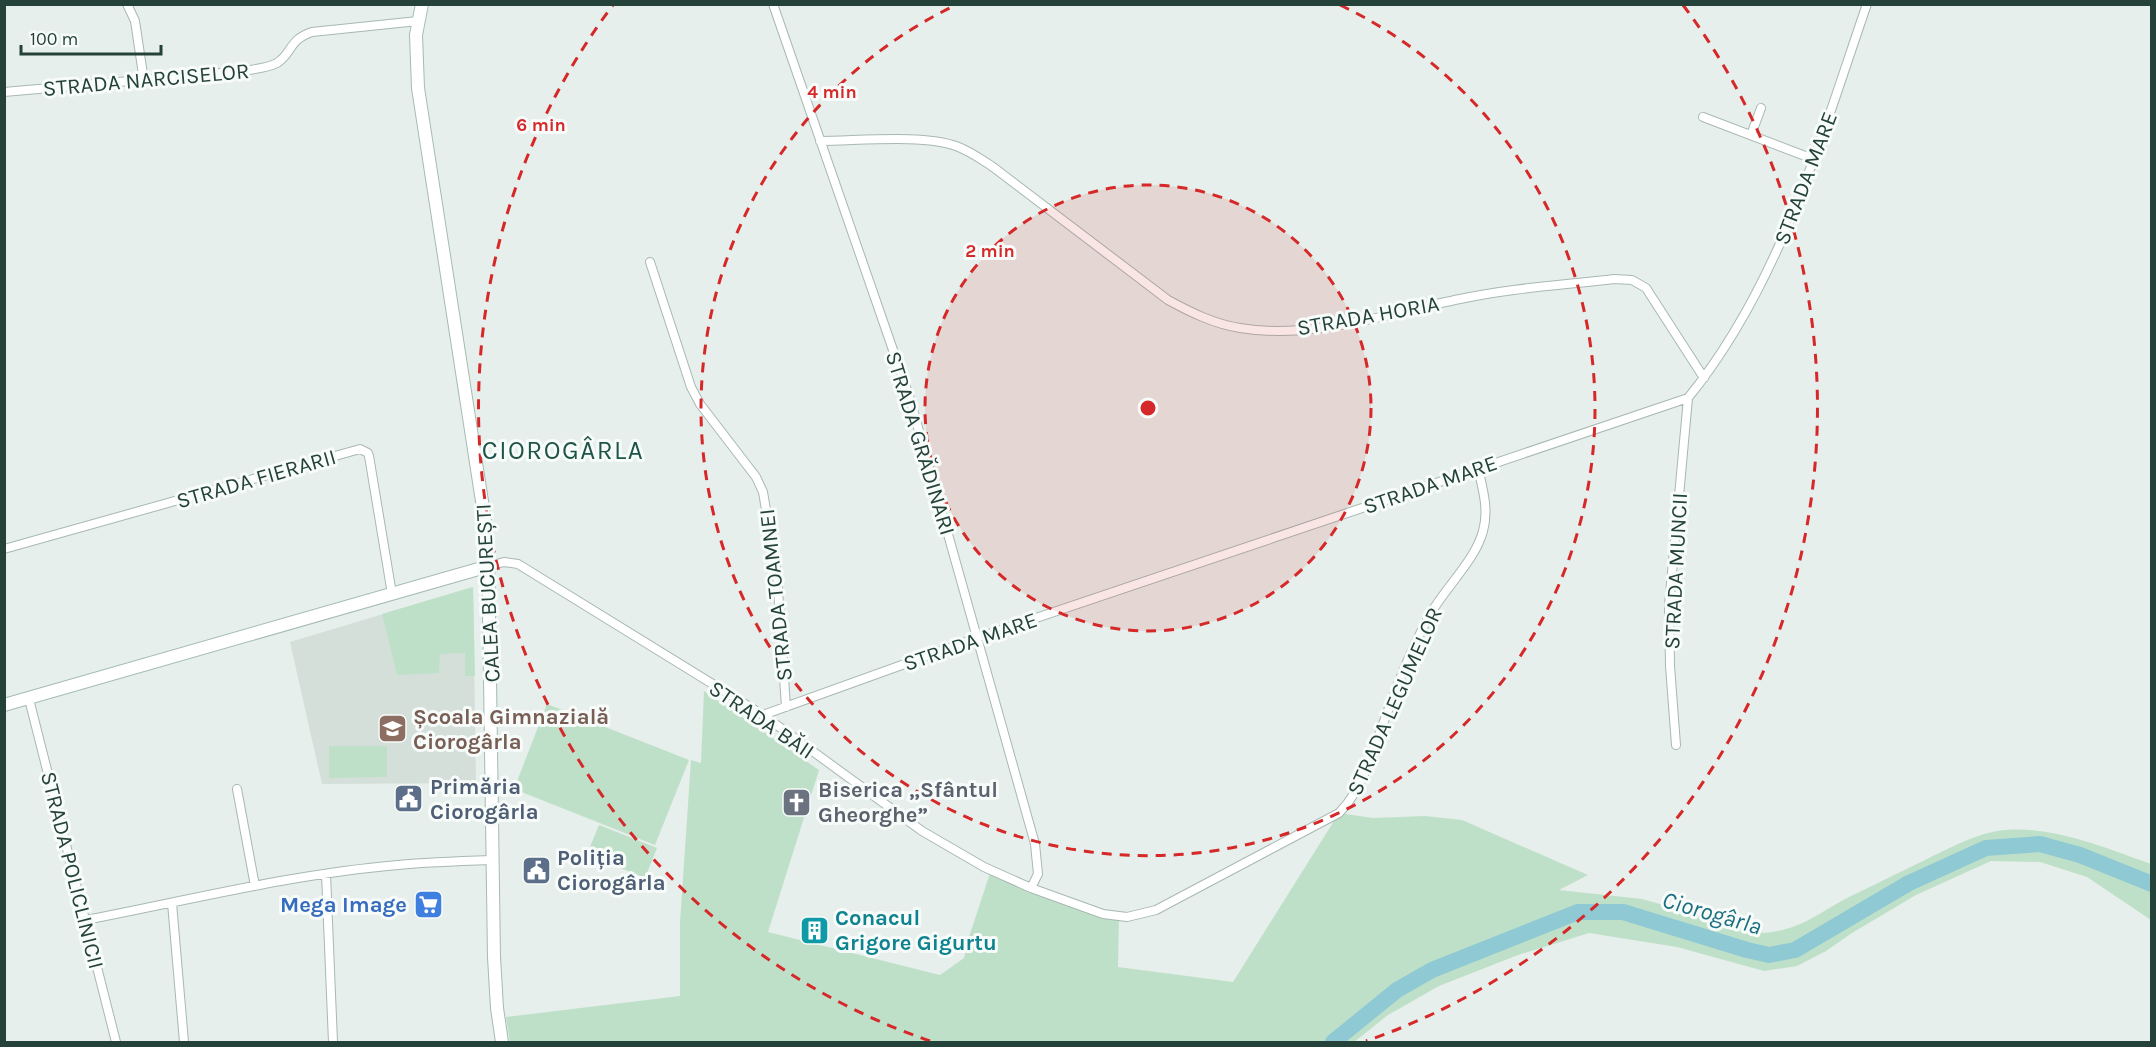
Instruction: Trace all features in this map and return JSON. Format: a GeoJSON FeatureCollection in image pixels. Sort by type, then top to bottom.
{"type":"FeatureCollection","features":[{"type":"Feature","properties":{"kind":"main road","name":"CALEA BUCUREȘTI"},"geometry":{"type":"LineString","coordinates":[[422,4],[416,49],[418,88],[486,521],[489,566],[494,957],[502,1042]]}},
{"type":"Feature","properties":{"kind":"main road"},"geometry":{"type":"LineString","coordinates":[[4,705],[489,566]]}},
{"type":"Feature","properties":{"kind":"street"},"geometry":{"type":"LineString","coordinates":[[127,4],[135,21],[144,81]]}},
{"type":"Feature","properties":{"kind":"street","name":"STRADA GRĂDINARI"},"geometry":{"type":"LineString","coordinates":[[773,4],[910,399],[1035,844],[1038,874],[1031,888]]}},
{"type":"Feature","properties":{"kind":"street","name":"STRADA MARE"},"geometry":{"type":"LineString","coordinates":[[763,715],[977,638],[1688,398],[1704,378],[1754,300],[1780,243],[1814,159],[1867,4]]}},
{"type":"Feature","properties":{"kind":"street","name":"STRADA NARCISELOR"},"geometry":{"type":"LineString","coordinates":[[4,92],[144,81],[264,67],[276,63],[286,55],[298,39],[312,32],[418,21]]}},
{"type":"Feature","properties":{"kind":"street"},"geometry":{"type":"LineString","coordinates":[[1751,135],[1761,108]]}},
{"type":"Feature","properties":{"kind":"street"},"geometry":{"type":"LineString","coordinates":[[1703,117],[1814,159]]}},
{"type":"Feature","properties":{"kind":"street","name":"STRADA HORIA"},"geometry":{"type":"LineString","coordinates":[[820,141],[924,140],[955,145],[993,167],[1168,300],[1200,316],[1239,328],[1263,330],[1316,327],[1375,318],[1461,298],[1614,279],[1632,280],[1646,288],[1704,378]]}},
{"type":"Feature","properties":{"kind":"street","name":"STRADA TOAMNEI"},"geometry":{"type":"LineString","coordinates":[[650,262],[691,387],[700,404],[756,477],[763,492],[777,575],[786,707]]}},
{"type":"Feature","properties":{"kind":"street","name":"STRADA MUNCII"},"geometry":{"type":"LineString","coordinates":[[1676,745],[1670,666],[1669,605],[1688,398]]}},
{"type":"Feature","properties":{"kind":"street","name":"STRADA FIERARII"},"geometry":{"type":"LineString","coordinates":[[4,549],[360,449],[369,456],[392,594]]}},
{"type":"Feature","properties":{"kind":"street","name":"STRADA LEGUMELOR"},"geometry":{"type":"LineString","coordinates":[[1348,804],[1366,770],[1426,624],[1482,535],[1486,518],[1485,500],[1478,468]]}},
{"type":"Feature","properties":{"kind":"street","name":"STRADA BĂII"},"geometry":{"type":"LineString","coordinates":[[489,566],[504,562],[518,564],[763,715],[922,831],[984,867],[1031,888],[1103,914],[1127,917],[1156,910],[1339,813],[1348,804]]}},
{"type":"Feature","properties":{"kind":"street","name":"STRADA POLICLINICII"},"geometry":{"type":"LineString","coordinates":[[28,699],[116,1042]]}},
{"type":"Feature","properties":{"kind":"street"},"geometry":{"type":"LineString","coordinates":[[237,789],[255,886]]}},
{"type":"Feature","properties":{"kind":"street"},"geometry":{"type":"LineString","coordinates":[[86,920],[326,874],[398,865],[494,860]]}},
{"type":"Feature","properties":{"kind":"street"},"geometry":{"type":"LineString","coordinates":[[326,874],[333,1042]]}},
{"type":"Feature","properties":{"kind":"street"},"geometry":{"type":"LineString","coordinates":[[171,903],[184,1042]]}},
{"type":"Feature","properties":{"kind":"shaded area","name":"Școala Gimnazială Ciorogârla"},"geometry":{"type":"Polygon","coordinates":[[[473,587],[476,783],[322,784],[290,642],[473,587]]]}},
{"type":"Feature","properties":{"kind":"green space"},"geometry":{"type":"Polygon","coordinates":[[[473,587],[475,676],[465,676],[465,653],[440,654],[439,673],[397,675],[382,614],[473,587]]]}},
{"type":"Feature","properties":{"kind":"green space"},"geometry":{"type":"Polygon","coordinates":[[[704,691],[819,770],[768,932],[940,975],[964,958],[991,870],[1119,916],[1118,967],[1233,982],[1339,813],[1373,818],[1425,816],[1462,820],[1588,875],[1559,890],[1642,899],[1764,933],[1800,924],[1851,896],[1975,837],[2006,830],[2042,831],[2080,840],[2151,864],[2151,920],[2087,877],[2040,862],[1991,861],[1916,895],[1826,951],[1797,966],[1764,971],[1677,947],[1589,933],[1518,955],[1439,986],[1388,1015],[1354,1042],[510,1042],[506,1017],[680,996],[680,922],[691,760],[701,763],[704,691]]]}},
{"type":"Feature","properties":{"kind":"green space"},"geometry":{"type":"Polygon","coordinates":[[[547,704],[689,760],[655,845],[514,789],[547,704]]]}},
{"type":"Feature","properties":{"kind":"green space"},"geometry":{"type":"Polygon","coordinates":[[[329,746],[387,746],[387,777],[329,778],[329,746]]]}},
{"type":"Feature","properties":{"kind":"green space"},"geometry":{"type":"Polygon","coordinates":[[[599,825],[657,848],[645,878],[587,854],[599,825]]]}},
{"type":"Feature","properties":{"kind":"waterway","name":"Ciorogârla"},"geometry":{"type":"LineString","coordinates":[[1333,1042],[1397,990],[1432,970],[1578,912],[1623,912],[1769,955],[1795,950],[1909,883],[1986,848],[2040,844],[2080,855],[2152,884]]}},
{"type":"Feature","properties":{"kind":"place","name":"Școala Gimnazială Ciorogârla"},"geometry":{"type":"Point","coordinates":[392,729]}},
{"type":"Feature","properties":{"kind":"place","name":"Primăria Ciorogârla"},"geometry":{"type":"Point","coordinates":[409,799]}},
{"type":"Feature","properties":{"kind":"place","name":"Biserica „Sfântul Gheorghe”"},"geometry":{"type":"Point","coordinates":[797,802]}},
{"type":"Feature","properties":{"kind":"place","name":"Poliția Ciorogârla"},"geometry":{"type":"Point","coordinates":[536,870]}},
{"type":"Feature","properties":{"kind":"place","name":"Mega Image"},"geometry":{"type":"Point","coordinates":[428,904]}},
{"type":"Feature","properties":{"kind":"place","name":"Conacul Grigore Gigurtu"},"geometry":{"type":"Point","coordinates":[814,930]}},
{"type":"Feature","properties":{"kind":"district","name":"CIOROGÂRLA"},"geometry":{"type":"Point","coordinates":[563,450]}}]}
